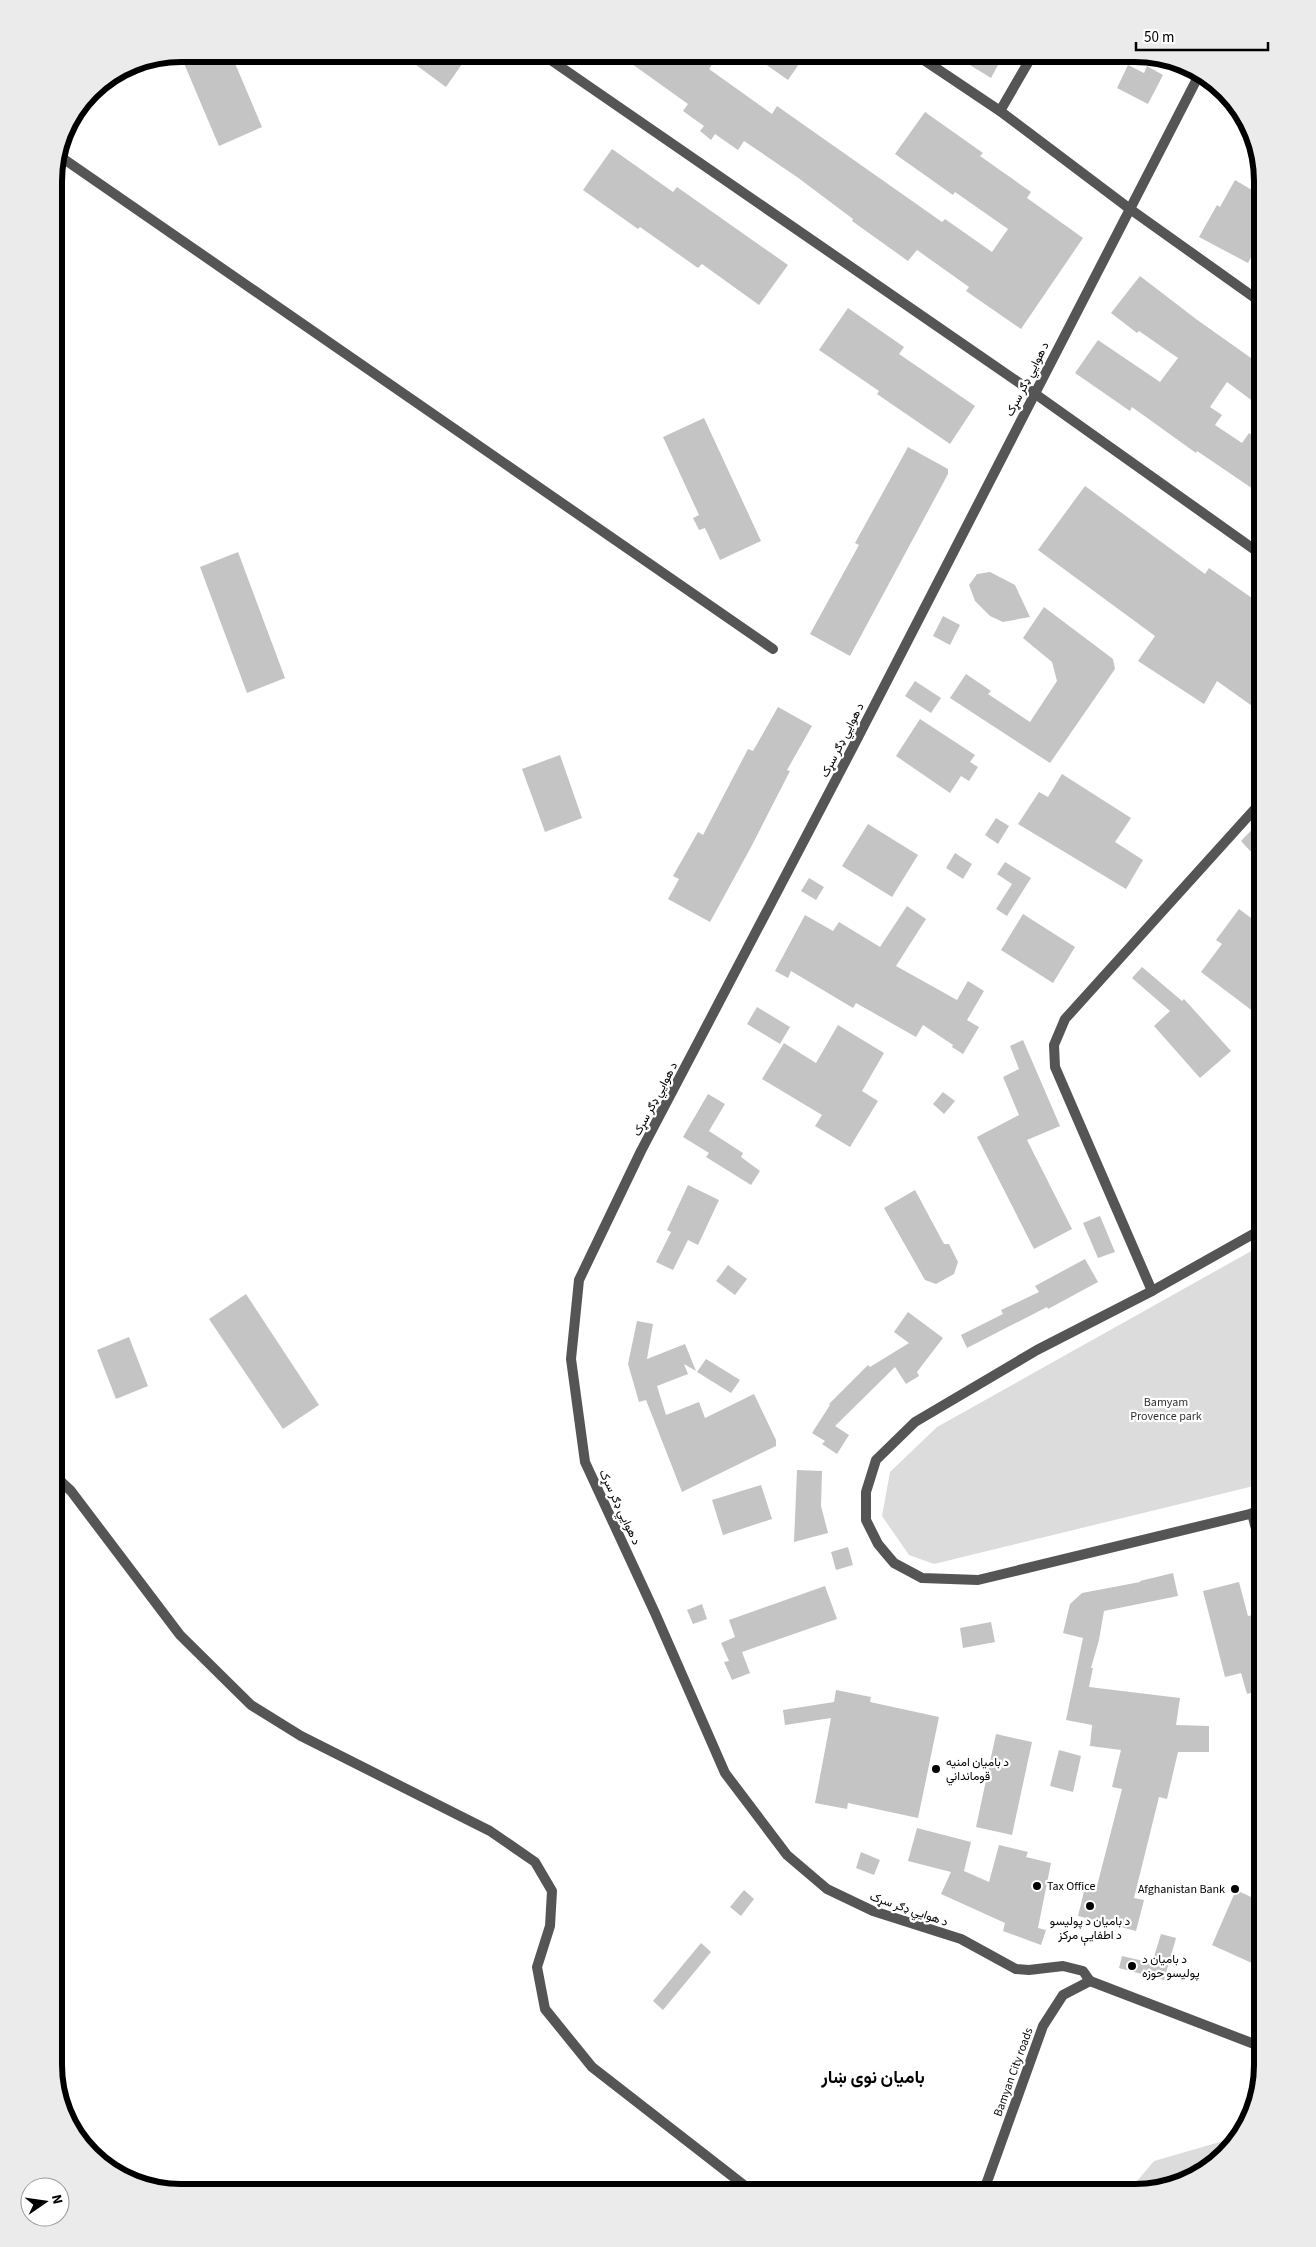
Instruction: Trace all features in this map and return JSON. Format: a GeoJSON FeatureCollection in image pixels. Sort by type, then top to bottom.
{"type":"FeatureCollection","features":[{"type":"Feature","properties":{"kind":"street"},"geometry":{"type":"LineString","coordinates":[[554,62],[1034,393],[1254,550]]}},
{"type":"Feature","properties":{"kind":"street"},"geometry":{"type":"LineString","coordinates":[[928,63],[1000,111],[1130,209],[1253,296]]}},
{"type":"Feature","properties":{"kind":"street"},"geometry":{"type":"LineString","coordinates":[[1000,111],[1028,63]]}},
{"type":"Feature","properties":{"kind":"street","name":"د هوايي ډګر سړک"},"geometry":{"type":"LineString","coordinates":[[1090,1981],[1083,1971],[1063,1966],[1029,1970],[1016,1969],[961,1939],[873,1911],[827,1889],[787,1855],[725,1773],[655,1613],[585,1462],[571,1359],[579,1280],[642,1151],[1197,81]]}},
{"type":"Feature","properties":{"kind":"street"},"geometry":{"type":"LineString","coordinates":[[65,160],[773,650]]}},
{"type":"Feature","properties":{"kind":"street"},"geometry":{"type":"LineString","coordinates":[[1152,1291],[1054,1067],[1054,1046],[1065,1019],[1254,810]]}},
{"type":"Feature","properties":{"kind":"street"},"geometry":{"type":"LineString","coordinates":[[1254,1234],[1152,1291],[1037,1350],[916,1422],[876,1460],[866,1492],[866,1520],[878,1544],[894,1563],[901,1567],[922,1578],[978,1580],[1254,1513]]}},
{"type":"Feature","properties":{"kind":"street"},"geometry":{"type":"LineString","coordinates":[[62,1483],[71,1491],[180,1635],[251,1705],[301,1736],[490,1831],[535,1862],[552,1891],[550,1926],[536,1967],[545,2009],[592,2067],[742,2184]]}},
{"type":"Feature","properties":{"kind":"street"},"geometry":{"type":"LineString","coordinates":[[1090,1981],[1254,2043]]}},
{"type":"Feature","properties":{"kind":"street","name":"Bamyan City roads"},"geometry":{"type":"LineString","coordinates":[[986,2184],[1043,2026],[1063,1995],[1090,1981]]}},
{"type":"Feature","properties":{"kind":"green space","name":"Bamyam Provence park"},"geometry":{"type":"Polygon","coordinates":[[[1254,1249],[1254,1486],[934,1564],[909,1555],[882,1516],[890,1472],[937,1427],[1254,1249]]]}},
{"type":"Feature","properties":{"kind":"green space"},"geometry":{"type":"Polygon","coordinates":[[[1227,2140],[1213,2155],[1187,2172],[1165,2180],[1135,2184],[1154,2161],[1227,2140]]]}},
{"type":"Feature","properties":{"kind":"building"},"geometry":{"type":"Polygon","coordinates":[[[183,62],[234,62],[262,127],[219,146],[183,62]]]}},
{"type":"Feature","properties":{"kind":"building"},"geometry":{"type":"Polygon","coordinates":[[[412,62],[463,62],[446,87],[412,62]]]}},
{"type":"Feature","properties":{"kind":"building"},"geometry":{"type":"Polygon","coordinates":[[[630,62],[714,63],[709,69],[772,114],[777,106],[942,222],[945,219],[992,252],[1008,229],[955,192],[953,195],[895,154],[925,112],[983,153],[980,156],[1031,192],[1027,198],[1083,238],[1021,329],[966,291],[969,287],[917,250],[908,261],[852,221],[853,219],[797,177],[744,141],[738,150],[715,134],[711,140],[700,131],[704,126],[683,111],[688,104],[630,62]]]}},
{"type":"Feature","properties":{"kind":"building"},"geometry":{"type":"Polygon","coordinates":[[[763,63],[800,63],[788,80],[763,63]]]}},
{"type":"Feature","properties":{"kind":"building"},"geometry":{"type":"Polygon","coordinates":[[[966,63],[999,63],[991,78],[966,63]]]}},
{"type":"Feature","properties":{"kind":"building"},"geometry":{"type":"Polygon","coordinates":[[[1128,65],[1144,73],[1147,66],[1163,75],[1148,104],[1117,88],[1128,65]]]}},
{"type":"Feature","properties":{"kind":"building"},"geometry":{"type":"Polygon","coordinates":[[[612,149],[673,192],[677,187],[788,265],[759,305],[702,264],[698,268],[583,190],[612,149]]]}},
{"type":"Feature","properties":{"kind":"building"},"geometry":{"type":"Polygon","coordinates":[[[1235,180],[1254,191],[1254,252],[1248,263],[1199,237],[1217,205],[1220,207],[1235,180]]]}},
{"type":"Feature","properties":{"kind":"building"},"geometry":{"type":"Polygon","coordinates":[[[1140,276],[1251,358],[1254,354],[1254,402],[1227,382],[1210,407],[1222,415],[1215,425],[1242,443],[1249,433],[1254,436],[1254,490],[1197,451],[1196,453],[1132,407],[1130,411],[1075,373],[1098,340],[1160,382],[1178,358],[1139,331],[1137,333],[1111,313],[1140,276]]]}},
{"type":"Feature","properties":{"kind":"building"},"geometry":{"type":"Polygon","coordinates":[[[848,308],[904,347],[899,354],[975,406],[950,444],[877,394],[879,391],[819,350],[848,308]]]}},
{"type":"Feature","properties":{"kind":"building"},"geometry":{"type":"Polygon","coordinates":[[[704,418],[761,541],[720,560],[705,528],[699,530],[693,518],[699,515],[663,437],[704,418]]]}},
{"type":"Feature","properties":{"kind":"building"},"geometry":{"type":"Polygon","coordinates":[[[908,447],[948,469],[948,474],[850,656],[810,634],[859,545],[855,543],[908,447]]]}},
{"type":"Feature","properties":{"kind":"building"},"geometry":{"type":"Polygon","coordinates":[[[1085,486],[1205,574],[1209,568],[1254,599],[1254,707],[1217,681],[1204,704],[1138,661],[1155,636],[1038,550],[1085,486]]]}},
{"type":"Feature","properties":{"kind":"building"},"geometry":{"type":"Polygon","coordinates":[[[238,552],[285,678],[247,693],[200,567],[238,552]]]}},
{"type":"Feature","properties":{"kind":"building"},"geometry":{"type":"Polygon","coordinates":[[[990,572],[1015,585],[1030,617],[1003,622],[990,616],[975,601],[969,585],[977,574],[990,572]]]}},
{"type":"Feature","properties":{"kind":"building"},"geometry":{"type":"Polygon","coordinates":[[[1044,607],[1113,659],[1115,669],[1050,763],[950,698],[966,674],[991,691],[988,694],[1030,722],[1057,681],[1052,662],[1023,638],[1044,607]]]}},
{"type":"Feature","properties":{"kind":"building"},"geometry":{"type":"Polygon","coordinates":[[[943,616],[960,625],[950,645],[933,636],[943,616]]]}},
{"type":"Feature","properties":{"kind":"building"},"geometry":{"type":"Polygon","coordinates":[[[915,681],[941,698],[931,713],[905,696],[915,681]]]}},
{"type":"Feature","properties":{"kind":"building"},"geometry":{"type":"Polygon","coordinates":[[[778,707],[812,726],[787,770],[790,771],[710,922],[668,899],[679,879],[673,876],[698,832],[703,835],[748,749],[753,751],[778,707]]]}},
{"type":"Feature","properties":{"kind":"building"},"geometry":{"type":"Polygon","coordinates":[[[920,719],[975,755],[970,762],[978,767],[969,781],[961,776],[950,793],[896,756],[920,719]]]}},
{"type":"Feature","properties":{"kind":"building"},"geometry":{"type":"Polygon","coordinates":[[[560,755],[582,818],[545,832],[522,769],[560,755]]]}},
{"type":"Feature","properties":{"kind":"building"},"geometry":{"type":"Polygon","coordinates":[[[1062,774],[1131,818],[1115,842],[1143,860],[1126,889],[1018,824],[1039,792],[1048,797],[1062,774]]]}},
{"type":"Feature","properties":{"kind":"building"},"geometry":{"type":"Polygon","coordinates":[[[996,818],[1009,826],[998,844],[985,835],[996,818]]]}},
{"type":"Feature","properties":{"kind":"building"},"geometry":{"type":"Polygon","coordinates":[[[868,824],[918,855],[892,897],[842,866],[868,824]]]}},
{"type":"Feature","properties":{"kind":"building"},"geometry":{"type":"Polygon","coordinates":[[[1254,827],[1253,854],[1241,841],[1254,827]]]}},
{"type":"Feature","properties":{"kind":"building"},"geometry":{"type":"Polygon","coordinates":[[[955,853],[972,864],[963,879],[946,868],[955,853]]]}},
{"type":"Feature","properties":{"kind":"building"},"geometry":{"type":"Polygon","coordinates":[[[1005,862],[1031,878],[1007,916],[996,909],[1012,884],[997,874],[1005,862]]]}},
{"type":"Feature","properties":{"kind":"building"},"geometry":{"type":"Polygon","coordinates":[[[809,878],[824,887],[816,900],[801,891],[809,878]]]}},
{"type":"Feature","properties":{"kind":"building"},"geometry":{"type":"Polygon","coordinates":[[[907,906],[926,919],[896,966],[957,1000],[968,981],[984,991],[967,1020],[979,1027],[963,1054],[923,1025],[916,1037],[856,1003],[853,1008],[791,971],[788,978],[775,971],[805,915],[833,931],[839,922],[880,947],[907,906]]]}},
{"type":"Feature","properties":{"kind":"building"},"geometry":{"type":"Polygon","coordinates":[[[1239,909],[1254,920],[1254,1012],[1201,972],[1222,944],[1216,940],[1239,909]]]}},
{"type":"Feature","properties":{"kind":"building"},"geometry":{"type":"Polygon","coordinates":[[[1023,914],[1075,947],[1053,983],[1001,950],[1023,914]]]}},
{"type":"Feature","properties":{"kind":"building"},"geometry":{"type":"Polygon","coordinates":[[[1142,967],[1182,1001],[1184,999],[1231,1051],[1200,1078],[1154,1026],[1170,1011],[1132,978],[1142,967]]]}},
{"type":"Feature","properties":{"kind":"building"},"geometry":{"type":"Polygon","coordinates":[[[757,1007],[790,1027],[780,1044],[747,1024],[757,1007]]]}},
{"type":"Feature","properties":{"kind":"building"},"geometry":{"type":"Polygon","coordinates":[[[838,1025],[884,1053],[862,1091],[878,1101],[850,1147],[815,1126],[822,1115],[762,1079],[784,1043],[816,1063],[838,1025]]]}},
{"type":"Feature","properties":{"kind":"building"},"geometry":{"type":"Polygon","coordinates":[[[1023,1040],[1060,1126],[1027,1140],[1072,1229],[1034,1249],[977,1137],[1019,1115],[1003,1077],[1019,1069],[1010,1046],[1023,1040]]]}},
{"type":"Feature","properties":{"kind":"building"},"geometry":{"type":"Polygon","coordinates":[[[943,1092],[955,1101],[944,1114],[933,1104],[943,1092]]]}},
{"type":"Feature","properties":{"kind":"building"},"geometry":{"type":"Polygon","coordinates":[[[708,1094],[725,1104],[709,1131],[743,1153],[741,1157],[760,1171],[751,1185],[706,1157],[709,1153],[683,1137],[708,1094]]]}},
{"type":"Feature","properties":{"kind":"building"},"geometry":{"type":"Polygon","coordinates":[[[688,1185],[719,1200],[698,1245],[688,1240],[673,1270],[656,1262],[671,1232],[667,1230],[688,1185]]]}},
{"type":"Feature","properties":{"kind":"building"},"geometry":{"type":"Polygon","coordinates":[[[915,1190],[944,1244],[949,1244],[958,1262],[954,1274],[936,1284],[925,1280],[884,1208],[915,1190]]]}},
{"type":"Feature","properties":{"kind":"building"},"geometry":{"type":"Polygon","coordinates":[[[1100,1216],[1115,1252],[1098,1258],[1083,1223],[1100,1216]]]}},
{"type":"Feature","properties":{"kind":"building"},"geometry":{"type":"Polygon","coordinates":[[[1085,1259],[1098,1282],[1048,1309],[1047,1307],[967,1348],[961,1335],[1003,1314],[1001,1310],[1039,1292],[1035,1286],[1085,1259]]]}},
{"type":"Feature","properties":{"kind":"building"},"geometry":{"type":"Polygon","coordinates":[[[728,1265],[747,1279],[735,1295],[716,1281],[728,1265]]]}},
{"type":"Feature","properties":{"kind":"building"},"geometry":{"type":"Polygon","coordinates":[[[246,1294],[319,1405],[283,1429],[209,1319],[246,1294]]]}},
{"type":"Feature","properties":{"kind":"building"},"geometry":{"type":"Polygon","coordinates":[[[908,1312],[943,1338],[917,1372],[919,1376],[906,1384],[895,1367],[835,1426],[849,1435],[837,1454],[822,1444],[825,1441],[812,1433],[829,1404],[868,1365],[870,1367],[909,1343],[894,1332],[908,1312]]]}},
{"type":"Feature","properties":{"kind":"building"},"geometry":{"type":"Polygon","coordinates":[[[637,1321],[653,1324],[647,1359],[685,1344],[696,1371],[684,1364],[688,1374],[657,1386],[666,1415],[699,1402],[705,1418],[754,1394],[776,1440],[776,1446],[682,1492],[646,1400],[639,1402],[628,1364],[637,1321]]]}},
{"type":"Feature","properties":{"kind":"building"},"geometry":{"type":"Polygon","coordinates":[[[129,1337],[148,1386],[116,1399],[97,1350],[129,1337]]]}},
{"type":"Feature","properties":{"kind":"building"},"geometry":{"type":"Polygon","coordinates":[[[706,1359],[740,1380],[731,1393],[697,1372],[706,1359]]]}},
{"type":"Feature","properties":{"kind":"building"},"geometry":{"type":"Polygon","coordinates":[[[797,1470],[822,1471],[821,1506],[828,1533],[794,1542],[797,1470]]]}},
{"type":"Feature","properties":{"kind":"building"},"geometry":{"type":"Polygon","coordinates":[[[761,1485],[772,1519],[723,1535],[712,1500],[761,1485]]]}},
{"type":"Feature","properties":{"kind":"building"},"geometry":{"type":"Polygon","coordinates":[[[848,1547],[853,1565],[836,1570],[831,1552],[848,1547]]]}},
{"type":"Feature","properties":{"kind":"building"},"geometry":{"type":"Polygon","coordinates":[[[1173,1573],[1178,1596],[1104,1611],[1099,1640],[1091,1668],[1093,1668],[1089,1687],[1180,1698],[1176,1725],[1209,1726],[1209,1752],[1178,1752],[1167,1799],[1159,1797],[1134,1898],[1144,1900],[1136,1931],[1078,1916],[1086,1883],[1097,1886],[1122,1789],[1112,1787],[1121,1750],[1090,1746],[1092,1725],[1066,1720],[1083,1638],[1063,1633],[1070,1604],[1082,1593],[1140,1582],[1173,1573]]]}},
{"type":"Feature","properties":{"kind":"building"},"geometry":{"type":"Polygon","coordinates":[[[1239,1582],[1248,1616],[1254,1615],[1254,1692],[1247,1694],[1241,1673],[1225,1677],[1203,1591],[1239,1582]]]}},
{"type":"Feature","properties":{"kind":"building"},"geometry":{"type":"Polygon","coordinates":[[[825,1586],[837,1619],[742,1652],[750,1673],[732,1680],[724,1662],[729,1661],[721,1643],[735,1637],[729,1620],[825,1586]]]}},
{"type":"Feature","properties":{"kind":"building"},"geometry":{"type":"Polygon","coordinates":[[[702,1604],[707,1619],[693,1624],[687,1610],[702,1604]]]}},
{"type":"Feature","properties":{"kind":"building"},"geometry":{"type":"Polygon","coordinates":[[[991,1622],[995,1642],[963,1648],[960,1628],[991,1622]]]}},
{"type":"Feature","properties":{"kind":"building"},"geometry":{"type":"Polygon","coordinates":[[[836,1690],[871,1697],[870,1702],[939,1717],[918,1818],[848,1803],[847,1809],[815,1803],[831,1718],[785,1725],[783,1710],[834,1702],[836,1690]]]}},
{"type":"Feature","properties":{"kind":"building"},"geometry":{"type":"Polygon","coordinates":[[[996,1734],[1032,1742],[1012,1835],[976,1827],[996,1734]]]}},
{"type":"Feature","properties":{"kind":"building"},"geometry":{"type":"Polygon","coordinates":[[[1059,1750],[1081,1756],[1073,1792],[1050,1786],[1059,1750]]]}},
{"type":"Feature","properties":{"kind":"building"},"geometry":{"type":"Polygon","coordinates":[[[917,1828],[971,1842],[964,1871],[989,1882],[999,1845],[1028,1852],[1026,1857],[1051,1863],[1038,1928],[1046,1930],[1041,1945],[1003,1931],[1005,1923],[941,1894],[951,1872],[908,1861],[917,1828]]]}},
{"type":"Feature","properties":{"kind":"building"},"geometry":{"type":"Polygon","coordinates":[[[861,1852],[880,1860],[874,1875],[856,1868],[861,1852]]]}},
{"type":"Feature","properties":{"kind":"building"},"geometry":{"type":"Polygon","coordinates":[[[744,1890],[754,1899],[741,1916],[730,1907],[744,1890]]]}},
{"type":"Feature","properties":{"kind":"building"},"geometry":{"type":"Polygon","coordinates":[[[1236,1890],[1254,1898],[1254,1964],[1212,1945],[1236,1890]]]}},
{"type":"Feature","properties":{"kind":"building"},"geometry":{"type":"Polygon","coordinates":[[[1161,1934],[1176,1938],[1164,1980],[1119,1968],[1122,1956],[1152,1963],[1161,1934]]]}},
{"type":"Feature","properties":{"kind":"building"},"geometry":{"type":"Polygon","coordinates":[[[701,1943],[711,1952],[663,2010],[653,2001],[701,1943]]]}},
{"type":"Feature","properties":{"kind":"place","name":"د بامیان امنیه قومانداني"},"geometry":{"type":"Point","coordinates":[936,1769]}},
{"type":"Feature","properties":{"kind":"place","name":"Tax Office"},"geometry":{"type":"Point","coordinates":[1037,1886]}},
{"type":"Feature","properties":{"kind":"place","name":"Afghanistan Bank"},"geometry":{"type":"Point","coordinates":[1235,1889]}},
{"type":"Feature","properties":{"kind":"place","name":"د بامیان د پولیسو د اطفايې مرکز"},"geometry":{"type":"Point","coordinates":[1090,1906]}},
{"type":"Feature","properties":{"kind":"place","name":"د بامیان د پولیسو حوزه"},"geometry":{"type":"Point","coordinates":[1132,1966]}},
{"type":"Feature","properties":{"kind":"district","name":"باميان نوی ښار"},"geometry":{"type":"Point","coordinates":[873,2077]}}]}
